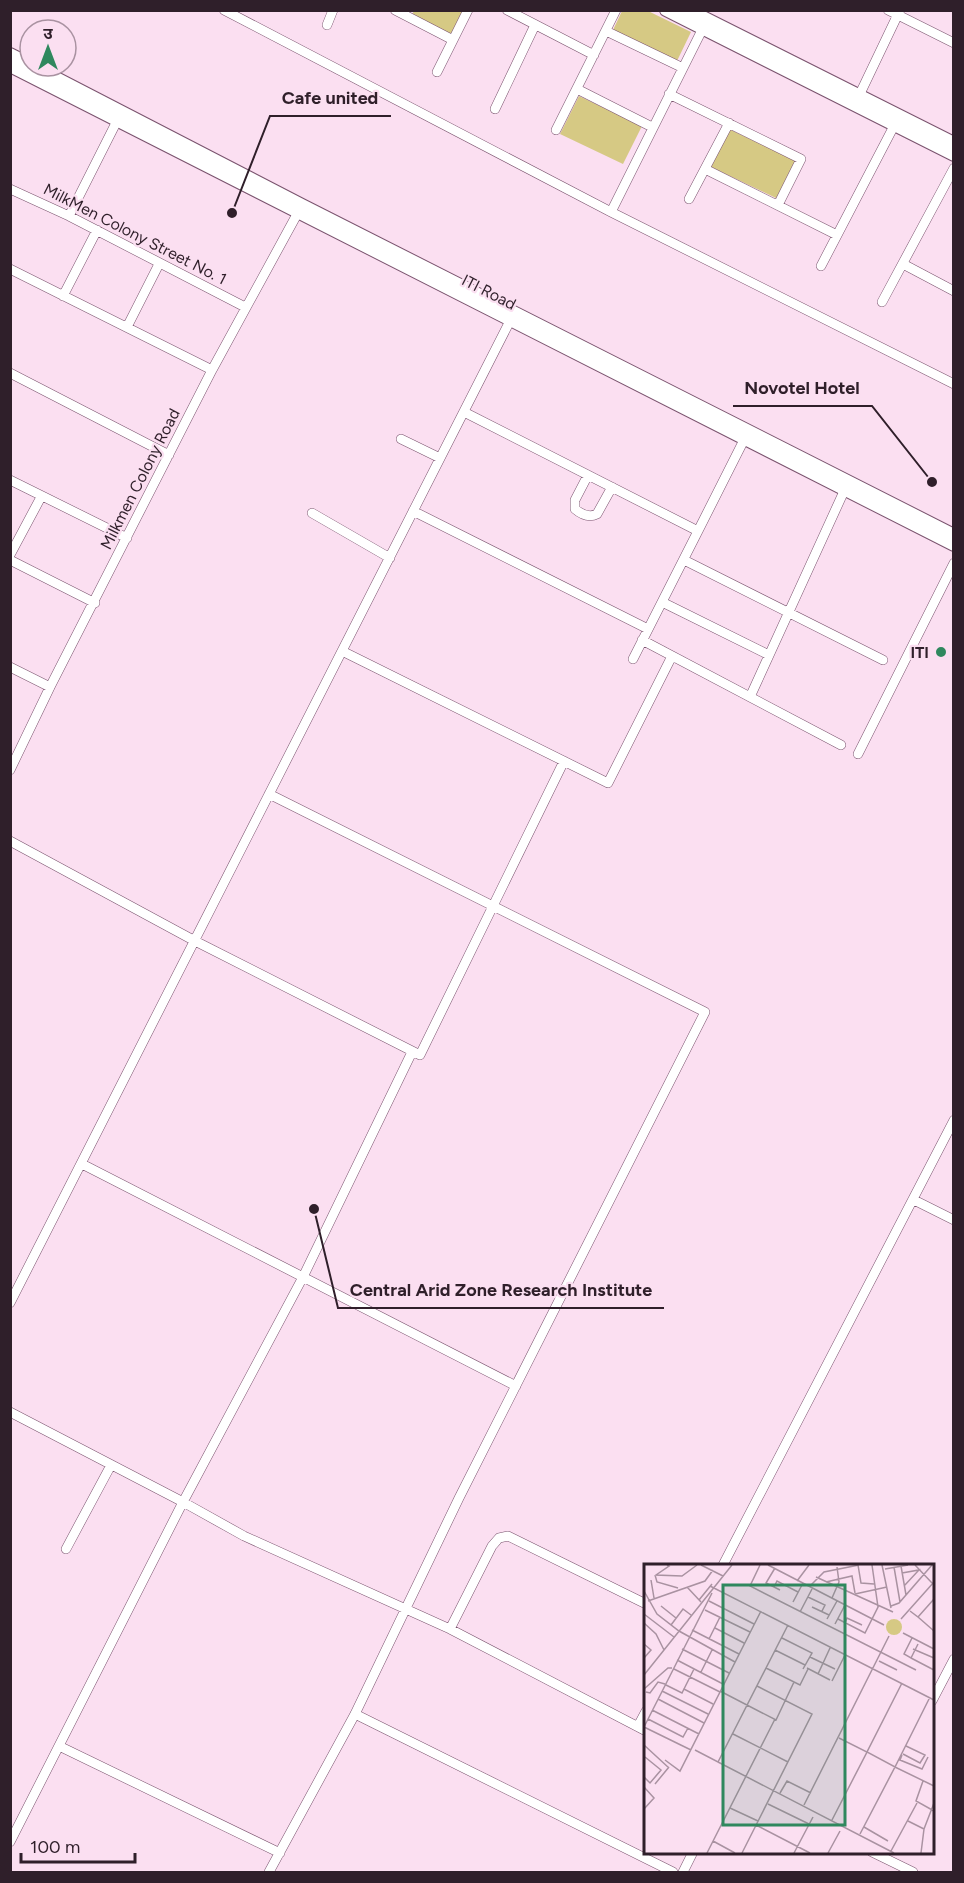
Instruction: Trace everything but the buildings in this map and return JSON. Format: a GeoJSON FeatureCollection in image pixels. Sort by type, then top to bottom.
{"type":"FeatureCollection","features":[{"type":"Feature","properties":{"kind":"street"},"geometry":{"type":"LineString","coordinates":[[224,10],[610,212],[954,384]]}},
{"type":"Feature","properties":{"kind":"street"},"geometry":{"type":"LineString","coordinates":[[327,25],[333,10]]}},
{"type":"Feature","properties":{"kind":"street"},"geometry":{"type":"LineString","coordinates":[[395,10],[406,13],[453,40]]}},
{"type":"Feature","properties":{"kind":"street"},"geometry":{"type":"LineString","coordinates":[[437,72],[468,10]]}},
{"type":"Feature","properties":{"kind":"street"},"geometry":{"type":"LineString","coordinates":[[507,10],[594,55]]}},
{"type":"Feature","properties":{"kind":"street"},"geometry":{"type":"LineString","coordinates":[[556,130],[616,10]]}},
{"type":"Feature","properties":{"kind":"street"},"geometry":{"type":"LineString","coordinates":[[689,10],[858,99],[895,124],[954,155]]}},
{"type":"Feature","properties":{"kind":"street"},"geometry":{"type":"LineString","coordinates":[[888,10],[899,13],[954,43]]}},
{"type":"Feature","properties":{"kind":"street"},"geometry":{"type":"LineString","coordinates":[[672,12],[954,143]]}},
{"type":"Feature","properties":{"kind":"street"},"geometry":{"type":"LineString","coordinates":[[858,99],[899,13]]}},
{"type":"Feature","properties":{"kind":"street"},"geometry":{"type":"LineString","coordinates":[[495,109],[535,25]]}},
{"type":"Feature","properties":{"kind":"street"},"geometry":{"type":"LineString","coordinates":[[610,212],[681,67],[703,28]]}},
{"type":"Feature","properties":{"kind":"street"},"geometry":{"type":"LineString","coordinates":[[606,31],[681,67]]}},
{"type":"Feature","properties":{"kind":"street","name":"ITI Road"},"geometry":{"type":"LineString","coordinates":[[10,66],[119,117],[746,436],[954,545]]}},
{"type":"Feature","properties":{"kind":"street","name":"ITI Road"},"geometry":{"type":"LineString","coordinates":[[54,78],[119,117]]}},
{"type":"Feature","properties":{"kind":"street"},"geometry":{"type":"LineString","coordinates":[[577,89],[652,127]]}},
{"type":"Feature","properties":{"kind":"street"},"geometry":{"type":"LineString","coordinates":[[669,94],[801,159],[777,205]]}},
{"type":"Feature","properties":{"kind":"street"},"geometry":{"type":"LineString","coordinates":[[69,216],[119,117]]}},
{"type":"Feature","properties":{"kind":"street"},"geometry":{"type":"LineString","coordinates":[[689,200],[729,123]]}},
{"type":"Feature","properties":{"kind":"street"},"geometry":{"type":"LineString","coordinates":[[821,266],[895,124]]}},
{"type":"Feature","properties":{"kind":"street"},"geometry":{"type":"LineString","coordinates":[[882,302],[954,168]]}},
{"type":"Feature","properties":{"kind":"street"},"geometry":{"type":"LineString","coordinates":[[705,169],[837,235]]}},
{"type":"Feature","properties":{"kind":"street","name":"MilkMen Colony Street No. 1"},"geometry":{"type":"LineString","coordinates":[[11,191],[69,216],[245,307]]}},
{"type":"Feature","properties":{"kind":"street","name":"Milkmen Colony Road"},"geometry":{"type":"LineString","coordinates":[[10,770],[212,370],[299,209]]}},
{"type":"Feature","properties":{"kind":"street"},"geometry":{"type":"LineString","coordinates":[[63,296],[97,230]]}},
{"type":"Feature","properties":{"kind":"street"},"geometry":{"type":"LineString","coordinates":[[127,327],[159,264]]}},
{"type":"Feature","properties":{"kind":"street"},"geometry":{"type":"LineString","coordinates":[[903,264],[954,291]]}},
{"type":"Feature","properties":{"kind":"street"},"geometry":{"type":"LineString","coordinates":[[10,269],[212,370]]}},
{"type":"Feature","properties":{"kind":"street"},"geometry":{"type":"LineString","coordinates":[[10,1303],[512,317]]}},
{"type":"Feature","properties":{"kind":"street"},"geometry":{"type":"LineString","coordinates":[[10,373],[169,455]]}},
{"type":"Feature","properties":{"kind":"street"},"geometry":{"type":"LineString","coordinates":[[464,412],[698,531]]}},
{"type":"Feature","properties":{"kind":"street"},"geometry":{"type":"LineString","coordinates":[[633,658],[746,436]]}},
{"type":"Feature","properties":{"kind":"street","name":"ITI Road"},"geometry":{"type":"LineString","coordinates":[[746,436],[954,535]]}},
{"type":"Feature","properties":{"kind":"street"},"geometry":{"type":"LineString","coordinates":[[401,439],[440,458]]}},
{"type":"Feature","properties":{"kind":"street"},"geometry":{"type":"LineString","coordinates":[[588,475],[575,500],[575,509],[578,512],[587,516],[597,514],[612,487]]}},
{"type":"Feature","properties":{"kind":"street"},"geometry":{"type":"LineString","coordinates":[[10,480],[127,538]]}},
{"type":"Feature","properties":{"kind":"street"},"geometry":{"type":"LineString","coordinates":[[750,697],[845,489]]}},
{"type":"Feature","properties":{"kind":"street"},"geometry":{"type":"LineString","coordinates":[[10,555],[41,496]]}},
{"type":"Feature","properties":{"kind":"street"},"geometry":{"type":"LineString","coordinates":[[413,511],[648,629]]}},
{"type":"Feature","properties":{"kind":"street"},"geometry":{"type":"LineString","coordinates":[[312,513],[390,558]]}},
{"type":"Feature","properties":{"kind":"street"},"geometry":{"type":"LineString","coordinates":[[10,560],[94,603]]}},
{"type":"Feature","properties":{"kind":"street"},"geometry":{"type":"LineString","coordinates":[[684,560],[883,660]]}},
{"type":"Feature","properties":{"kind":"street"},"geometry":{"type":"LineString","coordinates":[[858,754],[954,563]]}},
{"type":"Feature","properties":{"kind":"street"},"geometry":{"type":"LineString","coordinates":[[662,602],[769,655]]}},
{"type":"Feature","properties":{"kind":"street"},"geometry":{"type":"LineString","coordinates":[[642,640],[841,745]]}},
{"type":"Feature","properties":{"kind":"street"},"geometry":{"type":"LineString","coordinates":[[342,651],[608,783],[672,656]]}},
{"type":"Feature","properties":{"kind":"street"},"geometry":{"type":"LineString","coordinates":[[10,667],[50,687]]}},
{"type":"Feature","properties":{"kind":"street"},"geometry":{"type":"LineString","coordinates":[[10,841],[195,941],[420,1055],[564,761]]}},
{"type":"Feature","properties":{"kind":"street"},"geometry":{"type":"LineString","coordinates":[[269,794],[492,908],[705,1012],[516,1386],[355,1714],[269,1872]]}},
{"type":"Feature","properties":{"kind":"street"},"geometry":{"type":"LineString","coordinates":[[10,1842],[183,1502],[303,1277],[411,1052]]}},
{"type":"Feature","properties":{"kind":"street"},"geometry":{"type":"LineString","coordinates":[[724,1564],[954,1120]]}},
{"type":"Feature","properties":{"kind":"street"},"geometry":{"type":"LineString","coordinates":[[82,1164],[516,1386]]}},
{"type":"Feature","properties":{"kind":"street"},"geometry":{"type":"LineString","coordinates":[[914,1200],[954,1220]]}},
{"type":"Feature","properties":{"kind":"street"},"geometry":{"type":"LineString","coordinates":[[10,1412],[244,1536],[450,1629],[642,1728]]}},
{"type":"Feature","properties":{"kind":"street"},"geometry":{"type":"LineString","coordinates":[[66,1548],[111,1465]]}},
{"type":"Feature","properties":{"kind":"street"},"geometry":{"type":"LineString","coordinates":[[450,1629],[492,1546],[499,1538],[508,1536],[644,1603]]}},
{"type":"Feature","properties":{"kind":"street"},"geometry":{"type":"LineString","coordinates":[[934,1699],[954,1659]]}},
{"type":"Feature","properties":{"kind":"street"},"geometry":{"type":"LineString","coordinates":[[355,1714],[673,1872]]}},
{"type":"Feature","properties":{"kind":"street"},"geometry":{"type":"LineString","coordinates":[[59,1746],[279,1852]]}},
{"type":"Feature","properties":{"kind":"street"},"geometry":{"type":"LineString","coordinates":[[683,1872],[692,1853]]}},
{"type":"Feature","properties":{"kind":"street"},"geometry":{"type":"LineString","coordinates":[[876,1853],[913,1872]]}},
{"type":"Feature","properties":{"kind":"shaded area"},"geometry":{"type":"Polygon","coordinates":[[[646,10],[691,32],[677,61],[613,30],[622,11],[646,10]]]}},
{"type":"Feature","properties":{"kind":"shaded area"},"geometry":{"type":"Polygon","coordinates":[[[414,11],[464,11],[452,35],[411,16],[414,11]]]}},
{"type":"Feature","properties":{"kind":"shaded area"},"geometry":{"type":"Polygon","coordinates":[[[579,96],[642,126],[623,164],[560,134],[579,96]]]}},
{"type":"Feature","properties":{"kind":"shaded area"},"geometry":{"type":"Polygon","coordinates":[[[729,129],[796,161],[778,199],[711,167],[729,129]]]}},
{"type":"Feature","properties":{"kind":"place","name":"Cafe united"},"geometry":{"type":"Point","coordinates":[232,213]}},
{"type":"Feature","properties":{"kind":"place","name":"Novotel Hotel"},"geometry":{"type":"Point","coordinates":[932,482]}},
{"type":"Feature","properties":{"kind":"place","name":"ITI"},"geometry":{"type":"Point","coordinates":[941,652]}},
{"type":"Feature","properties":{"kind":"place","name":"Central Arid Zone Research Institute"},"geometry":{"type":"Point","coordinates":[314,1209]}}]}
